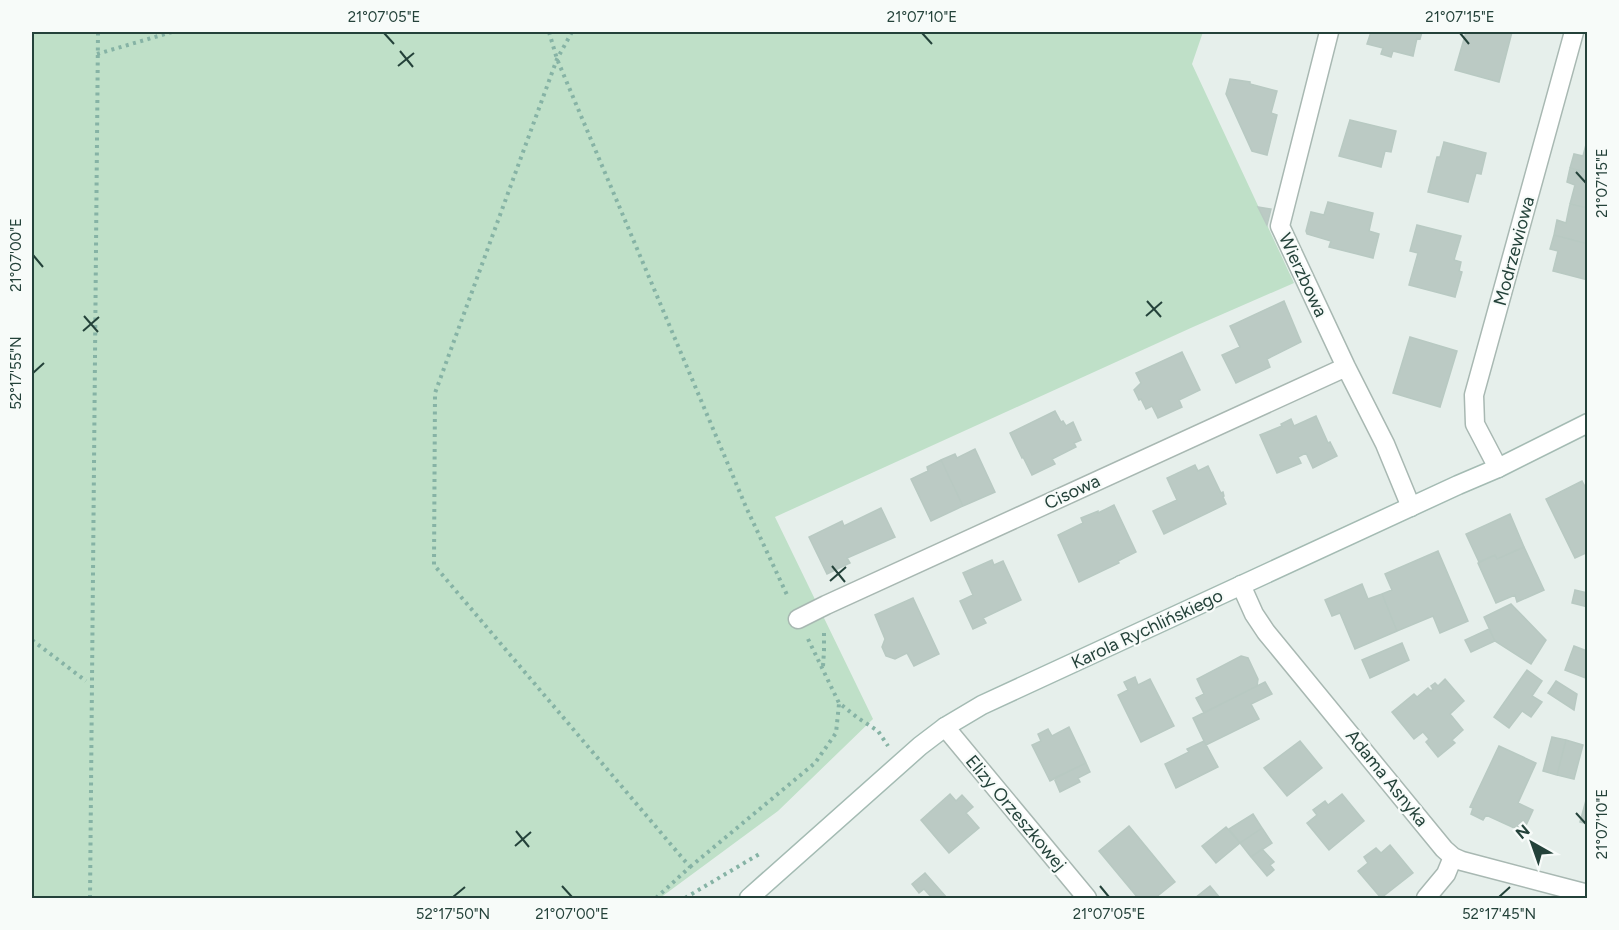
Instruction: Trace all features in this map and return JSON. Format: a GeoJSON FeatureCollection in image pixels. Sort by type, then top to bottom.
{"type":"FeatureCollection","features":[{"type":"Feature","properties":{"kind":"street","name":"Wierzbowa"},"geometry":{"type":"LineString","coordinates":[[1329,32],[1280,226],[1385,444],[1411,507]]}},
{"type":"Feature","properties":{"kind":"street","name":"Modrzewiowa"},"geometry":{"type":"LineString","coordinates":[[1498,468],[1475,424],[1474,395],[1574,32]]}},
{"type":"Feature","properties":{"kind":"street","name":"Cisowa"},"geometry":{"type":"LineString","coordinates":[[798,619],[1346,367]]}},
{"type":"Feature","properties":{"kind":"street","name":"Karola Rychlińskiego"},"geometry":{"type":"LineString","coordinates":[[749,898],[920,746],[945,727],[982,705],[1498,468],[1587,423]]}},
{"type":"Feature","properties":{"kind":"street","name":"Adama Asnyka"},"geometry":{"type":"LineString","coordinates":[[1241,585],[1254,614],[1266,632],[1453,857]]}},
{"type":"Feature","properties":{"kind":"street","name":"Elizy Orzeszkowej"},"geometry":{"type":"LineString","coordinates":[[945,727],[1087,898]]}},
{"type":"Feature","properties":{"kind":"street"},"geometry":{"type":"LineString","coordinates":[[1426,898],[1446,874],[1453,857],[1587,894]]}},
{"type":"Feature","properties":{"kind":"path"},"geometry":{"type":"LineString","coordinates":[[93,898],[90,893],[98,32]]}},
{"type":"Feature","properties":{"kind":"path"},"geometry":{"type":"LineString","coordinates":[[97,54],[172,32]]}},
{"type":"Feature","properties":{"kind":"path"},"geometry":{"type":"LineString","coordinates":[[549,32],[557,59],[746,507],[798,619],[839,703],[878,731],[890,748]]}},
{"type":"Feature","properties":{"kind":"path"},"geometry":{"type":"LineString","coordinates":[[572,32],[557,59],[435,393],[434,565],[690,867]]}},
{"type":"Feature","properties":{"kind":"path"},"geometry":{"type":"LineString","coordinates":[[823,667],[826,605]]}},
{"type":"Feature","properties":{"kind":"path"},"geometry":{"type":"LineString","coordinates":[[32,640],[86,681]]}},
{"type":"Feature","properties":{"kind":"path"},"geometry":{"type":"LineString","coordinates":[[656,898],[815,763],[836,733],[839,703]]}},
{"type":"Feature","properties":{"kind":"green space"},"geometry":{"type":"Polygon","coordinates":[[[32,32],[1203,32],[1192,64],[1294,283],[775,517],[873,719],[778,811],[660,898],[32,898],[32,32]]]}},
{"type":"Feature","properties":{"kind":"building"},"geometry":{"type":"Polygon","coordinates":[[[1371,32],[1422,32],[1420,39],[1417,38],[1413,56],[1393,51],[1391,57],[1381,54],[1383,48],[1367,44],[1371,32]]]}},
{"type":"Feature","properties":{"kind":"building"},"geometry":{"type":"Polygon","coordinates":[[[1466,32],[1512,32],[1499,82],[1455,70],[1466,32]]]}},
{"type":"Feature","properties":{"kind":"building"},"geometry":{"type":"Polygon","coordinates":[[[1230,79],[1250,82],[1250,84],[1277,91],[1271,113],[1277,115],[1267,155],[1252,151],[1226,94],[1230,79]]]}},
{"type":"Feature","properties":{"kind":"building"},"geometry":{"type":"Polygon","coordinates":[[[1350,120],[1396,131],[1391,152],[1385,151],[1381,167],[1339,156],[1350,120]]]}},
{"type":"Feature","properties":{"kind":"building"},"geometry":{"type":"Polygon","coordinates":[[[1588,137],[1588,173],[1570,168],[1574,154],[1583,156],[1588,137]]]}},
{"type":"Feature","properties":{"kind":"building"},"geometry":{"type":"Polygon","coordinates":[[[1444,142],[1486,153],[1481,174],[1476,173],[1468,202],[1428,192],[1437,157],[1440,157],[1444,142]]]}},
{"type":"Feature","properties":{"kind":"building"},"geometry":{"type":"Polygon","coordinates":[[[1570,168],[1588,173],[1588,208],[1570,204],[1575,185],[1567,182],[1570,168]]]}},
{"type":"Feature","properties":{"kind":"building"},"geometry":{"type":"Polygon","coordinates":[[[1328,202],[1373,213],[1369,231],[1379,234],[1373,258],[1329,247],[1331,241],[1307,234],[1311,212],[1324,215],[1328,202]]]}},
{"type":"Feature","properties":{"kind":"building"},"geometry":{"type":"Polygon","coordinates":[[[1570,204],[1588,208],[1588,244],[1554,235],[1557,220],[1566,223],[1570,204]]]}},
{"type":"Feature","properties":{"kind":"building"},"geometry":{"type":"Polygon","coordinates":[[[1258,207],[1271,209],[1267,225],[1258,207]]]}},
{"type":"Feature","properties":{"kind":"building"},"geometry":{"type":"Polygon","coordinates":[[[1417,225],[1461,236],[1454,260],[1461,262],[1459,271],[1462,272],[1455,297],[1409,285],[1418,253],[1410,251],[1417,225]]]}},
{"type":"Feature","properties":{"kind":"building"},"geometry":{"type":"Polygon","coordinates":[[[1554,235],[1588,244],[1588,280],[1553,271],[1558,251],[1550,249],[1554,235]]]}},
{"type":"Feature","properties":{"kind":"building"},"geometry":{"type":"Polygon","coordinates":[[[1284,301],[1301,342],[1267,359],[1270,367],[1236,383],[1222,355],[1240,347],[1230,326],[1284,301]]]}},
{"type":"Feature","properties":{"kind":"building"},"geometry":{"type":"Polygon","coordinates":[[[1410,337],[1457,351],[1440,407],[1393,393],[1410,337]]]}},
{"type":"Feature","properties":{"kind":"building"},"geometry":{"type":"Polygon","coordinates":[[[1182,352],[1200,390],[1179,400],[1182,407],[1158,418],[1152,406],[1146,409],[1134,390],[1141,383],[1136,373],[1182,352]]]}},
{"type":"Feature","properties":{"kind":"building"},"geometry":{"type":"Polygon","coordinates":[[[1055,411],[1066,426],[1073,422],[1081,440],[1074,443],[1076,447],[1052,459],[1055,464],[1032,475],[1010,433],[1055,411]]]}},
{"type":"Feature","properties":{"kind":"building"},"geometry":{"type":"Polygon","coordinates":[[[1316,416],[1328,443],[1330,442],[1337,456],[1313,468],[1306,453],[1298,457],[1301,463],[1277,473],[1260,435],[1282,426],[1281,424],[1291,419],[1294,426],[1316,416]]]}},
{"type":"Feature","properties":{"kind":"building"},"geometry":{"type":"Polygon","coordinates":[[[975,449],[995,492],[963,506],[941,460],[955,454],[957,458],[975,449]]]}},
{"type":"Feature","properties":{"kind":"building"},"geometry":{"type":"Polygon","coordinates":[[[941,460],[963,506],[931,521],[911,479],[928,471],[927,467],[941,460]]]}},
{"type":"Feature","properties":{"kind":"building"},"geometry":{"type":"Polygon","coordinates":[[[1195,465],[1198,471],[1208,466],[1221,493],[1223,492],[1226,504],[1164,534],[1153,511],[1177,500],[1167,478],[1195,465]]]}},
{"type":"Feature","properties":{"kind":"building"},"geometry":{"type":"Polygon","coordinates":[[[1582,481],[1588,492],[1588,552],[1575,558],[1546,499],[1582,481]]]}},
{"type":"Feature","properties":{"kind":"building"},"geometry":{"type":"Polygon","coordinates":[[[1114,505],[1136,552],[1118,561],[1119,563],[1079,582],[1058,535],[1083,523],[1081,518],[1114,505]]]}},
{"type":"Feature","properties":{"kind":"building"},"geometry":{"type":"Polygon","coordinates":[[[881,508],[895,537],[847,558],[850,563],[827,574],[809,537],[842,521],[844,526],[881,508]]]}},
{"type":"Feature","properties":{"kind":"building"},"geometry":{"type":"Polygon","coordinates":[[[1510,514],[1524,547],[1497,559],[1495,555],[1479,562],[1466,534],[1510,514]]]}},
{"type":"Feature","properties":{"kind":"building"},"geometry":{"type":"Polygon","coordinates":[[[1524,547],[1544,590],[1517,602],[1515,595],[1496,603],[1478,563],[1495,555],[1497,559],[1524,547]]]}},
{"type":"Feature","properties":{"kind":"building"},"geometry":{"type":"Polygon","coordinates":[[[1438,551],[1468,621],[1440,633],[1433,616],[1397,631],[1382,594],[1392,590],[1385,574],[1438,551]]]}},
{"type":"Feature","properties":{"kind":"building"},"geometry":{"type":"Polygon","coordinates":[[[992,560],[994,565],[1003,561],[1021,600],[983,618],[986,623],[973,629],[960,601],[973,595],[963,573],[992,560]]]}},
{"type":"Feature","properties":{"kind":"building"},"geometry":{"type":"Polygon","coordinates":[[[1362,584],[1368,599],[1382,594],[1397,631],[1355,649],[1340,613],[1332,616],[1325,600],[1362,584]]]}},
{"type":"Feature","properties":{"kind":"building"},"geometry":{"type":"Polygon","coordinates":[[[1575,590],[1588,593],[1588,607],[1572,603],[1575,590]]]}},
{"type":"Feature","properties":{"kind":"building"},"geometry":{"type":"Polygon","coordinates":[[[913,598],[939,654],[914,666],[907,653],[895,659],[886,656],[882,647],[885,639],[875,615],[913,598]]]}},
{"type":"Feature","properties":{"kind":"building"},"geometry":{"type":"Polygon","coordinates":[[[1511,604],[1546,640],[1531,664],[1495,641],[1484,617],[1511,604]]]}},
{"type":"Feature","properties":{"kind":"building"},"geometry":{"type":"Polygon","coordinates":[[[1489,629],[1495,641],[1471,652],[1465,640],[1489,629]]]}},
{"type":"Feature","properties":{"kind":"building"},"geometry":{"type":"Polygon","coordinates":[[[1402,643],[1409,660],[1370,678],[1362,660],[1402,643]]]}},
{"type":"Feature","properties":{"kind":"building"},"geometry":{"type":"Polygon","coordinates":[[[1574,646],[1588,650],[1588,679],[1565,670],[1574,646]]]}},
{"type":"Feature","properties":{"kind":"building"},"geometry":{"type":"Polygon","coordinates":[[[1241,656],[1248,658],[1258,679],[1257,686],[1204,713],[1196,698],[1204,694],[1197,679],[1241,656]]]}},
{"type":"Feature","properties":{"kind":"building"},"geometry":{"type":"Polygon","coordinates":[[[1527,670],[1542,681],[1532,696],[1542,702],[1531,717],[1522,711],[1509,728],[1494,717],[1527,670]]]}},
{"type":"Feature","properties":{"kind":"building"},"geometry":{"type":"Polygon","coordinates":[[[1135,677],[1138,685],[1150,679],[1174,726],[1141,742],[1118,695],[1128,690],[1124,682],[1135,677]]]}},
{"type":"Feature","properties":{"kind":"building"},"geometry":{"type":"Polygon","coordinates":[[[1445,679],[1464,701],[1450,714],[1463,730],[1452,740],[1455,743],[1438,757],[1426,742],[1429,739],[1423,732],[1414,739],[1392,712],[1414,694],[1417,697],[1428,688],[1431,691],[1433,689],[1431,686],[1435,683],[1438,686],[1445,679]]]}},
{"type":"Feature","properties":{"kind":"building"},"geometry":{"type":"Polygon","coordinates":[[[1556,681],[1577,694],[1574,710],[1548,693],[1556,681]]]}},
{"type":"Feature","properties":{"kind":"building"},"geometry":{"type":"Polygon","coordinates":[[[1265,682],[1272,694],[1251,704],[1259,719],[1206,745],[1193,718],[1265,682]]]}},
{"type":"Feature","properties":{"kind":"building"},"geometry":{"type":"Polygon","coordinates":[[[1069,727],[1086,763],[1050,781],[1032,745],[1041,741],[1038,734],[1048,729],[1052,736],[1069,727]]]}},
{"type":"Feature","properties":{"kind":"building"},"geometry":{"type":"Polygon","coordinates":[[[1552,737],[1566,740],[1557,775],[1543,771],[1552,737]]]}},
{"type":"Feature","properties":{"kind":"building"},"geometry":{"type":"Polygon","coordinates":[[[1566,740],[1583,745],[1574,779],[1557,775],[1566,740]]]}},
{"type":"Feature","properties":{"kind":"building"},"geometry":{"type":"Polygon","coordinates":[[[1204,741],[1218,767],[1176,788],[1165,764],[1189,752],[1187,749],[1204,741]]]}},
{"type":"Feature","properties":{"kind":"building"},"geometry":{"type":"Polygon","coordinates":[[[1300,741],[1322,768],[1287,796],[1264,768],[1300,741]]]}},
{"type":"Feature","properties":{"kind":"building"},"geometry":{"type":"Polygon","coordinates":[[[1499,746],[1536,763],[1518,803],[1533,810],[1523,832],[1486,815],[1483,820],[1471,814],[1473,808],[1470,807],[1499,746]]]}},
{"type":"Feature","properties":{"kind":"building"},"geometry":{"type":"Polygon","coordinates":[[[1086,763],[1090,772],[1078,778],[1080,782],[1060,792],[1054,778],[1086,763]]]}},
{"type":"Feature","properties":{"kind":"building"},"geometry":{"type":"Polygon","coordinates":[[[1588,793],[1588,824],[1580,822],[1588,793]]]}},
{"type":"Feature","properties":{"kind":"building"},"geometry":{"type":"Polygon","coordinates":[[[950,794],[956,801],[962,795],[973,807],[966,813],[979,828],[949,853],[921,820],[950,794]]]}},
{"type":"Feature","properties":{"kind":"building"},"geometry":{"type":"Polygon","coordinates":[[[1342,794],[1364,821],[1329,850],[1307,823],[1317,815],[1313,810],[1325,801],[1328,805],[1342,794]]]}},
{"type":"Feature","properties":{"kind":"building"},"geometry":{"type":"Polygon","coordinates":[[[1253,814],[1262,828],[1240,843],[1229,829],[1253,814]]]}},
{"type":"Feature","properties":{"kind":"building"},"geometry":{"type":"Polygon","coordinates":[[[1129,826],[1175,882],[1155,898],[1138,898],[1099,851],[1129,826]]]}},
{"type":"Feature","properties":{"kind":"building"},"geometry":{"type":"Polygon","coordinates":[[[1226,827],[1240,843],[1216,863],[1202,846],[1226,827]]]}},
{"type":"Feature","properties":{"kind":"building"},"geometry":{"type":"Polygon","coordinates":[[[1262,828],[1272,843],[1251,857],[1240,843],[1262,828]]]}},
{"type":"Feature","properties":{"kind":"building"},"geometry":{"type":"Polygon","coordinates":[[[1390,845],[1413,873],[1381,898],[1358,871],[1368,863],[1364,857],[1376,848],[1381,853],[1390,845]]]}},
{"type":"Feature","properties":{"kind":"building"},"geometry":{"type":"Polygon","coordinates":[[[1262,849],[1274,862],[1270,865],[1274,870],[1267,876],[1251,857],[1262,849]]]}},
{"type":"Feature","properties":{"kind":"building"},"geometry":{"type":"Polygon","coordinates":[[[925,873],[947,898],[932,898],[924,889],[919,893],[912,884],[925,873]]]}},
{"type":"Feature","properties":{"kind":"building"},"geometry":{"type":"Polygon","coordinates":[[[1210,886],[1220,898],[1195,898],[1210,886]]]}}]}
